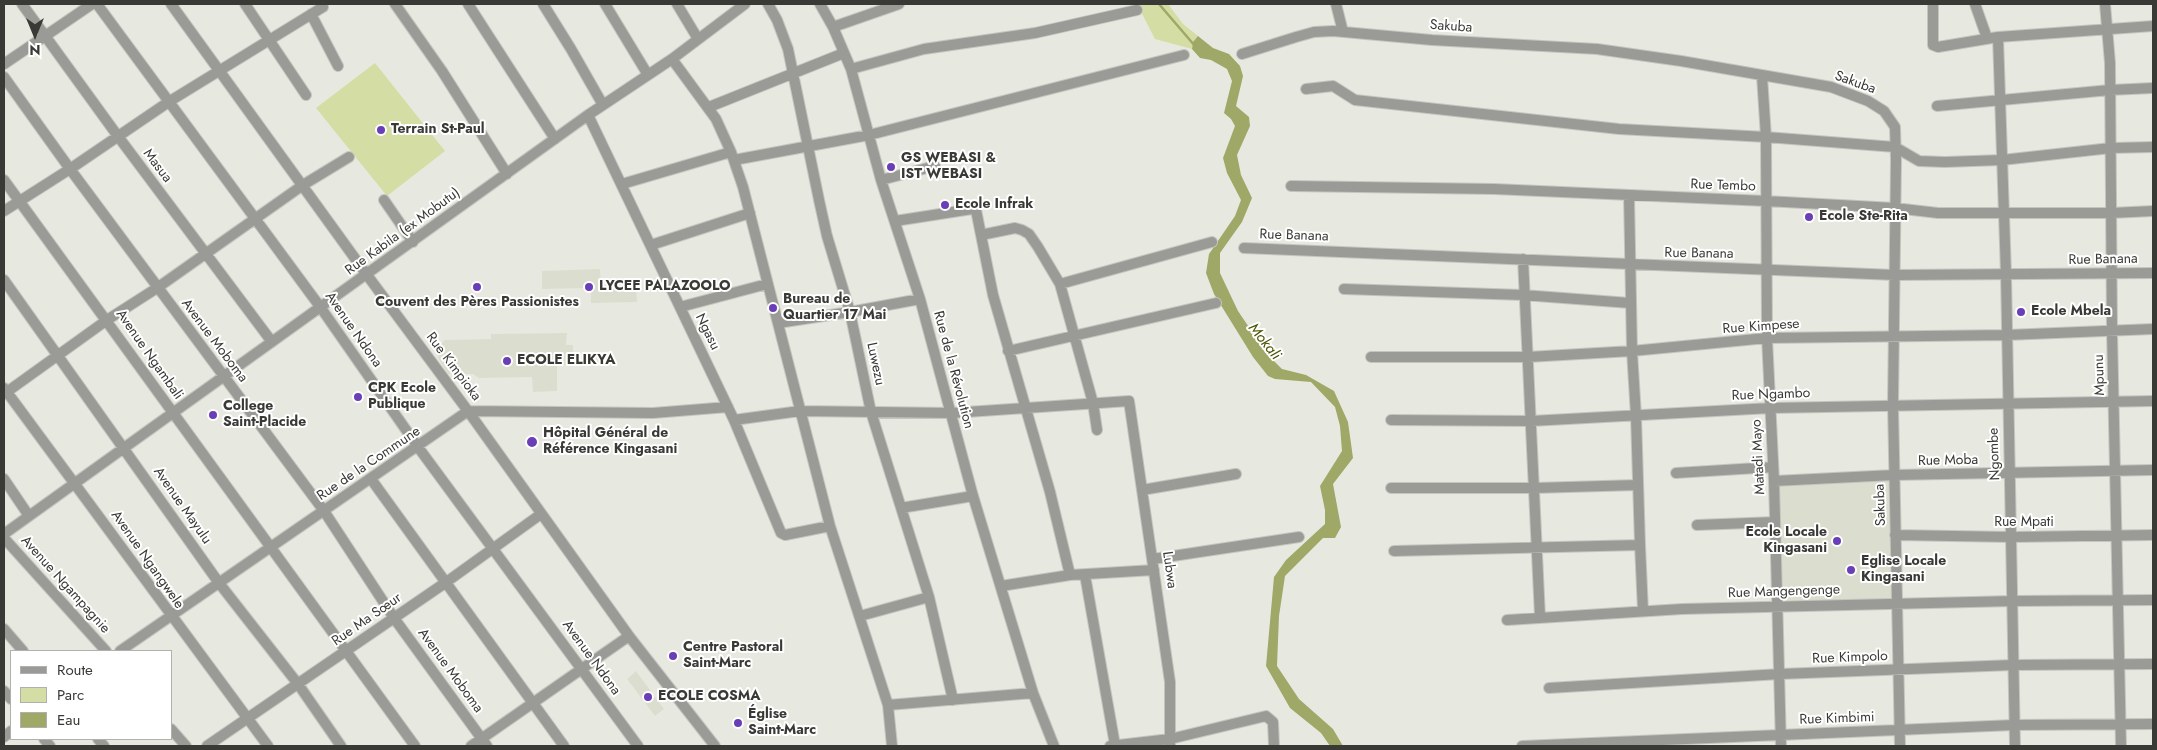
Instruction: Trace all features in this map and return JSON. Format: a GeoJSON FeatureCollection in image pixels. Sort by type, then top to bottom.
{"type":"FeatureCollection","features":[{"type":"Feature","properties":{"kind":"street","name":"Masua"},"geometry":{"type":"LineString","coordinates":[[22,4],[117,136],[272,342]]}},
{"type":"Feature","properties":{"kind":"street"},"geometry":{"type":"LineString","coordinates":[[4,64],[92,4]]}},
{"type":"Feature","properties":{"kind":"street","name":"Avenue Ndona"},"geometry":{"type":"LineString","coordinates":[[97,4],[321,308],[418,447],[638,746]]}},
{"type":"Feature","properties":{"kind":"street","name":"Rue Kimpioka"},"geometry":{"type":"LineString","coordinates":[[171,4],[709,744]]}},
{"type":"Feature","properties":{"kind":"street"},"geometry":{"type":"LineString","coordinates":[[245,4],[306,95]]}},
{"type":"Feature","properties":{"kind":"street"},"geometry":{"type":"LineString","coordinates":[[395,4],[442,71],[507,174]]}},
{"type":"Feature","properties":{"kind":"street"},"geometry":{"type":"LineString","coordinates":[[468,4],[555,139]]}},
{"type":"Feature","properties":{"kind":"street"},"geometry":{"type":"LineString","coordinates":[[542,4],[571,49],[603,105]]}},
{"type":"Feature","properties":{"kind":"street"},"geometry":{"type":"LineString","coordinates":[[605,4],[648,75]]}},
{"type":"Feature","properties":{"kind":"street"},"geometry":{"type":"LineString","coordinates":[[676,4],[698,39]]}},
{"type":"Feature","properties":{"kind":"street","name":"Rue Kabila (ex Mobutu)"},"geometry":{"type":"LineString","coordinates":[[4,536],[29,516],[413,242],[588,114],[672,59],[745,4]]}},
{"type":"Feature","properties":{"kind":"street","name":"Luwezu"},"geometry":{"type":"LineString","coordinates":[[768,4],[783,35],[794,73],[807,146],[827,236],[850,312],[871,412],[929,597],[953,700]]}},
{"type":"Feature","properties":{"kind":"street","name":"Rue de la Révolution"},"geometry":{"type":"LineString","coordinates":[[820,4],[833,27],[850,69],[881,180],[920,300],[973,496],[1033,693],[1054,746]]}},
{"type":"Feature","properties":{"kind":"street"},"geometry":{"type":"LineString","coordinates":[[833,27],[899,4]]}},
{"type":"Feature","properties":{"kind":"street"},"geometry":{"type":"LineString","coordinates":[[1336,4],[1343,32]]}},
{"type":"Feature","properties":{"kind":"street"},"geometry":{"type":"LineString","coordinates":[[1933,4],[1933,45],[1936,46],[1993,37],[2153,26]]}},
{"type":"Feature","properties":{"kind":"street","name":"Ngombe"},"geometry":{"type":"LineString","coordinates":[[1975,4],[1993,37],[2000,98],[2006,274],[2014,746]]}},
{"type":"Feature","properties":{"kind":"street","name":"Mpunu"},"geometry":{"type":"LineString","coordinates":[[2105,4],[2110,90],[2111,274],[2115,400],[2120,746]]}},
{"type":"Feature","properties":{"kind":"street"},"geometry":{"type":"LineString","coordinates":[[4,211],[219,70],[324,5]]}},
{"type":"Feature","properties":{"kind":"street"},"geometry":{"type":"LineString","coordinates":[[850,69],[924,49],[1035,33],[1137,10]]}},
{"type":"Feature","properties":{"kind":"street"},"geometry":{"type":"LineString","coordinates":[[311,14],[338,66]]}},
{"type":"Feature","properties":{"kind":"street","name":"Sakuba"},"geometry":{"type":"LineString","coordinates":[[1242,54],[1314,32],[1343,32],[1432,40],[1597,49],[1831,87],[1868,101],[1884,111],[1894,125],[1895,147],[1892,406],[1900,746]]}},
{"type":"Feature","properties":{"kind":"street"},"geometry":{"type":"LineString","coordinates":[[709,107],[844,53]]}},
{"type":"Feature","properties":{"kind":"street"},"geometry":{"type":"LineString","coordinates":[[622,184],[733,156],[869,135],[1184,55]]}},
{"type":"Feature","properties":{"kind":"street"},"geometry":{"type":"LineString","coordinates":[[672,59],[709,107],[733,156],[750,213],[830,526],[888,705],[892,746]]}},
{"type":"Feature","properties":{"kind":"street","name":"Matadi Mayo"},"geometry":{"type":"LineString","coordinates":[[1762,76],[1766,137],[1766,338],[1774,481],[1781,746]]}},
{"type":"Feature","properties":{"kind":"street","name":"Avenue Moboma"},"geometry":{"type":"LineString","coordinates":[[4,77],[157,288],[324,511],[394,618],[484,742]]}},
{"type":"Feature","properties":{"kind":"street"},"geometry":{"type":"LineString","coordinates":[[1306,89],[1333,86],[1355,100],[1619,129],[1766,137],[1895,147],[1919,161],[2002,160],[2111,148],[2153,147]]}},
{"type":"Feature","properties":{"kind":"street"},"geometry":{"type":"LineString","coordinates":[[1937,106],[2000,98],[2153,88]]}},
{"type":"Feature","properties":{"kind":"street","name":"Ngasu"},"geometry":{"type":"LineString","coordinates":[[588,114],[734,420],[778,528],[785,535],[830,526]]}},
{"type":"Feature","properties":{"kind":"street"},"geometry":{"type":"LineString","coordinates":[[5,391],[107,320],[157,288],[303,185],[349,157]]}},
{"type":"Feature","properties":{"kind":"street"},"geometry":{"type":"LineString","coordinates":[[881,180],[936,166]]}},
{"type":"Feature","properties":{"kind":"street","name":"Avenue Ngambali"},"geometry":{"type":"LineString","coordinates":[[4,180],[415,746]]}},
{"type":"Feature","properties":{"kind":"street","name":"Rue Tembo"},"geometry":{"type":"LineString","coordinates":[[1291,186],[1494,189],[1766,201],[1895,208],[1938,213],[2111,213],[2153,211]]}},
{"type":"Feature","properties":{"kind":"street"},"geometry":{"type":"LineString","coordinates":[[1629,196],[1630,303],[1636,416],[1642,611]]}},
{"type":"Feature","properties":{"kind":"street"},"geometry":{"type":"LineString","coordinates":[[384,200],[413,242]]}},
{"type":"Feature","properties":{"kind":"street"},"geometry":{"type":"LineString","coordinates":[[895,221],[974,209],[977,213],[993,295],[1050,492],[1070,576]]}},
{"type":"Feature","properties":{"kind":"street"},"geometry":{"type":"LineString","coordinates":[[650,245],[750,213]]}},
{"type":"Feature","properties":{"kind":"street"},"geometry":{"type":"LineString","coordinates":[[981,235],[1015,228],[1029,234],[1038,247],[1060,284],[1093,403],[1097,430]]}},
{"type":"Feature","properties":{"kind":"street"},"geometry":{"type":"LineString","coordinates":[[1060,284],[1212,242]]}},
{"type":"Feature","properties":{"kind":"street","name":"Rue Banana"},"geometry":{"type":"LineString","coordinates":[[1244,248],[1523,259],[1631,266],[1766,269],[1895,275],[2153,273]]}},
{"type":"Feature","properties":{"kind":"street"},"geometry":{"type":"LineString","coordinates":[[1523,259],[1523,295],[1528,357],[1540,617]]}},
{"type":"Feature","properties":{"kind":"street","name":"Avenue Mayulu"},"geometry":{"type":"LineString","coordinates":[[4,280],[219,583],[298,684],[341,746]]}},
{"type":"Feature","properties":{"kind":"street"},"geometry":{"type":"LineString","coordinates":[[680,306],[767,284]]}},
{"type":"Feature","properties":{"kind":"street"},"geometry":{"type":"LineString","coordinates":[[1344,289],[1523,295],[1630,303]]}},
{"type":"Feature","properties":{"kind":"street"},"geometry":{"type":"LineString","coordinates":[[778,323],[920,300]]}},
{"type":"Feature","properties":{"kind":"street"},"geometry":{"type":"LineString","coordinates":[[1008,351],[1216,303]]}},
{"type":"Feature","properties":{"kind":"street","name":"Rue Kimpese"},"geometry":{"type":"LineString","coordinates":[[1371,357],[1528,357],[1632,351],[1766,338],[2007,335],[2153,329]]}},
{"type":"Feature","properties":{"kind":"street","name":"Avenue Ngangwele"},"geometry":{"type":"LineString","coordinates":[[5,391],[76,483],[171,618],[268,746]]}},
{"type":"Feature","properties":{"kind":"street","name":"Lubwa"},"geometry":{"type":"LineString","coordinates":[[1093,403],[1128,400],[1170,682],[1170,742]]}},
{"type":"Feature","properties":{"kind":"street","name":"Rue Ngambo"},"geometry":{"type":"LineString","coordinates":[[1391,420],[1531,422],[1771,408],[2115,400],[2153,401]]}},
{"type":"Feature","properties":{"kind":"street"},"geometry":{"type":"LineString","coordinates":[[734,420],[800,411],[952,413],[1093,403]]}},
{"type":"Feature","properties":{"kind":"street"},"geometry":{"type":"LineString","coordinates":[[468,411],[653,413],[728,407]]}},
{"type":"Feature","properties":{"kind":"street","name":"Rue de la Commune"},"geometry":{"type":"LineString","coordinates":[[122,650],[171,618],[271,546],[468,411]]}},
{"type":"Feature","properties":{"kind":"street"},"geometry":{"type":"LineString","coordinates":[[1676,474],[1773,467]]}},
{"type":"Feature","properties":{"kind":"street","name":"Rue Moba"},"geometry":{"type":"LineString","coordinates":[[1774,481],[1894,475],[2153,470]]}},
{"type":"Feature","properties":{"kind":"street"},"geometry":{"type":"LineString","coordinates":[[1142,490],[1236,474]]}},
{"type":"Feature","properties":{"kind":"street"},"geometry":{"type":"LineString","coordinates":[[4,479],[29,516]]}},
{"type":"Feature","properties":{"kind":"street"},"geometry":{"type":"LineString","coordinates":[[371,479],[564,746]]}},
{"type":"Feature","properties":{"kind":"street"},"geometry":{"type":"LineString","coordinates":[[1391,488],[1534,488],[1638,485]]}},
{"type":"Feature","properties":{"kind":"street"},"geometry":{"type":"LineString","coordinates":[[901,508],[973,496]]}},
{"type":"Feature","properties":{"kind":"street","name":"Rue Ma Sœur"},"geometry":{"type":"LineString","coordinates":[[207,746],[446,584],[542,514]]}},
{"type":"Feature","properties":{"kind":"street"},"geometry":{"type":"LineString","coordinates":[[1697,526],[1775,522]]}},
{"type":"Feature","properties":{"kind":"street","name":"Rue Mpati"},"geometry":{"type":"LineString","coordinates":[[1895,535],[2011,537],[2153,535]]}},
{"type":"Feature","properties":{"kind":"street","name":"Avenue Ngampagnie"},"geometry":{"type":"LineString","coordinates":[[4,536],[105,650]]}},
{"type":"Feature","properties":{"kind":"street"},"geometry":{"type":"LineString","coordinates":[[1153,559],[1299,537]]}},
{"type":"Feature","properties":{"kind":"street"},"geometry":{"type":"LineString","coordinates":[[1394,551],[1640,545]]}},
{"type":"Feature","properties":{"kind":"street"},"geometry":{"type":"LineString","coordinates":[[1001,586],[1070,576],[1154,570]]}},
{"type":"Feature","properties":{"kind":"street"},"geometry":{"type":"LineString","coordinates":[[1085,575],[1112,746],[1170,742],[1263,716],[1269,717],[1273,722],[1274,746]]}},
{"type":"Feature","properties":{"kind":"street"},"geometry":{"type":"LineString","coordinates":[[860,616],[929,597]]}},
{"type":"Feature","properties":{"kind":"street","name":"Rue Mangengenge"},"geometry":{"type":"LineString","coordinates":[[1507,620],[1642,611],[1778,606],[2153,600]]}},
{"type":"Feature","properties":{"kind":"street"},"geometry":{"type":"LineString","coordinates":[[4,629],[22,650]]}},
{"type":"Feature","properties":{"kind":"street"},"geometry":{"type":"LineString","coordinates":[[471,746],[484,742],[629,636]]}},
{"type":"Feature","properties":{"kind":"street","name":"Rue Kimpolo"},"geometry":{"type":"LineString","coordinates":[[1549,688],[1780,674],[2013,665],[2153,664]]}},
{"type":"Feature","properties":{"kind":"street"},"geometry":{"type":"LineString","coordinates":[[888,705],[1033,693]]}},
{"type":"Feature","properties":{"kind":"street","name":"Rue Kimbimi"},"geometry":{"type":"LineString","coordinates":[[1522,746],[2014,725],[2153,724]]}},
{"type":"Feature","properties":{"kind":"street"},"geometry":{"type":"LineString","coordinates":[[172,730],[186,746]]}},
{"type":"Feature","properties":{"kind":"shaded area","name":"LYCEE PALAZOOLO"},"geometry":{"type":"Polygon","coordinates":[[[600,269],[601,285],[636,284],[637,302],[591,303],[591,288],[542,289],[542,271],[600,269]]]}},
{"type":"Feature","properties":{"kind":"shaded area","name":"ECOLE ELIKYA"},"geometry":{"type":"Polygon","coordinates":[[[567,333],[566,345],[573,345],[573,365],[557,365],[557,391],[533,392],[532,377],[479,378],[473,374],[448,374],[438,358],[439,348],[444,340],[491,339],[491,334],[567,333]]]}},
{"type":"Feature","properties":{"kind":"shaded area","name":"Ecole Locale Kingasani"},"geometry":{"type":"Polygon","coordinates":[[[1892,479],[1893,600],[1783,600],[1779,482],[1892,479]]]}},
{"type":"Feature","properties":{"kind":"shaded area","name":"ECOLE COSMA"},"geometry":{"type":"Polygon","coordinates":[[[636,671],[664,709],[655,716],[627,679],[636,671]]]}},
{"type":"Feature","properties":{"kind":"green space"},"geometry":{"type":"Polygon","coordinates":[[[1137,4],[1168,4],[1183,24],[1198,36],[1193,42],[1192,49],[1155,39],[1137,4]]]}},
{"type":"Feature","properties":{"kind":"green space","name":"Terrain St-Paul"},"geometry":{"type":"Polygon","coordinates":[[[375,63],[445,151],[387,196],[316,108],[375,63]]]}},
{"type":"Feature","properties":{"kind":"water"},"geometry":{"type":"Polygon","coordinates":[[[1198,36],[1213,48],[1229,54],[1240,66],[1243,76],[1236,106],[1249,117],[1250,126],[1237,155],[1241,175],[1252,198],[1242,222],[1220,253],[1220,273],[1238,311],[1267,354],[1282,369],[1306,375],[1334,391],[1348,422],[1353,458],[1333,484],[1341,527],[1335,538],[1323,538],[1285,576],[1279,616],[1277,666],[1299,699],[1333,729],[1343,746],[1330,746],[1321,733],[1290,708],[1266,666],[1274,577],[1286,560],[1325,524],[1325,510],[1320,486],[1342,451],[1340,426],[1335,407],[1311,382],[1275,379],[1268,376],[1253,357],[1214,294],[1206,273],[1209,254],[1235,216],[1241,200],[1227,173],[1223,158],[1235,126],[1224,113],[1232,81],[1227,69],[1211,60],[1200,58],[1192,49],[1193,42],[1198,36]]]}},
{"type":"Feature","properties":{"kind":"waterway","name":"Mokali"},"geometry":{"type":"LineString","coordinates":[[1159,4],[1195,46]]}},
{"type":"Feature","properties":{"kind":"place","name":"Terrain St-Paul"},"geometry":{"type":"Point","coordinates":[381,130]}},
{"type":"Feature","properties":{"kind":"place","name":"GS WEBASI & IST WEBASI"},"geometry":{"type":"Point","coordinates":[891,167]}},
{"type":"Feature","properties":{"kind":"place","name":"Ecole Infrak"},"geometry":{"type":"Point","coordinates":[945,205]}},
{"type":"Feature","properties":{"kind":"place","name":"Ecole Ste-Rita"},"geometry":{"type":"Point","coordinates":[1809,217]}},
{"type":"Feature","properties":{"kind":"place","name":"Couvent des Pères Passionistes"},"geometry":{"type":"Point","coordinates":[477,287]}},
{"type":"Feature","properties":{"kind":"place","name":"LYCEE PALAZOOLO"},"geometry":{"type":"Point","coordinates":[589,287]}},
{"type":"Feature","properties":{"kind":"place","name":"Bureau de Quartier 17 Mai"},"geometry":{"type":"Point","coordinates":[773,308]}},
{"type":"Feature","properties":{"kind":"place","name":"Ecole Mbela"},"geometry":{"type":"Point","coordinates":[2021,312]}},
{"type":"Feature","properties":{"kind":"place","name":"ECOLE ELIKYA"},"geometry":{"type":"Point","coordinates":[507,361]}},
{"type":"Feature","properties":{"kind":"place","name":"CPK Ecole Publique"},"geometry":{"type":"Point","coordinates":[358,397]}},
{"type":"Feature","properties":{"kind":"place","name":"College Saint-Placide"},"geometry":{"type":"Point","coordinates":[213,415]}},
{"type":"Feature","properties":{"kind":"place","name":"Hôpital Général de Référence Kingasani"},"geometry":{"type":"Point","coordinates":[532,442]}},
{"type":"Feature","properties":{"kind":"place","name":"Ecole Locale Kingasani"},"geometry":{"type":"Point","coordinates":[1837,541]}},
{"type":"Feature","properties":{"kind":"place","name":"Eglise Locale Kingasani"},"geometry":{"type":"Point","coordinates":[1851,570]}},
{"type":"Feature","properties":{"kind":"place","name":"Centre Pastoral Saint-Marc"},"geometry":{"type":"Point","coordinates":[673,656]}},
{"type":"Feature","properties":{"kind":"place","name":"ECOLE COSMA"},"geometry":{"type":"Point","coordinates":[648,697]}},
{"type":"Feature","properties":{"kind":"place","name":"Église Saint-Marc"},"geometry":{"type":"Point","coordinates":[738,723]}}]}
